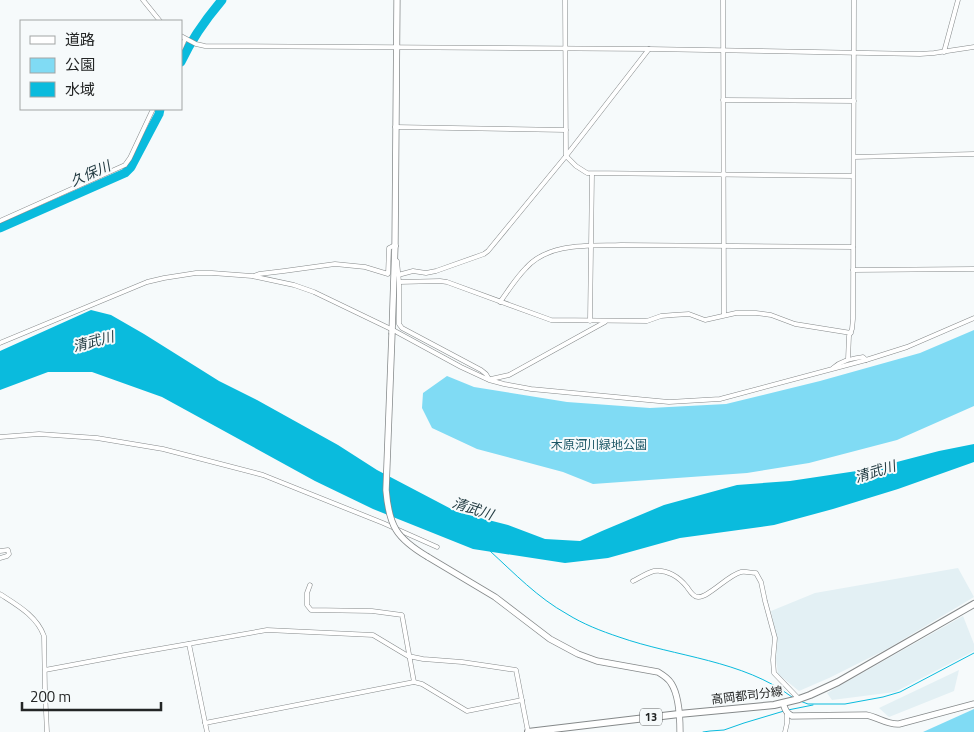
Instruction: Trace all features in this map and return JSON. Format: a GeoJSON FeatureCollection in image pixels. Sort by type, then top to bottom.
{"type":"FeatureCollection","features":[{"type":"Feature","properties":{"kind":"main road","name":"高岡都司分線"},"geometry":{"type":"LineString","coordinates":[[528,732],[783,703],[799,699],[838,682],[974,604]]}},
{"type":"Feature","properties":{"kind":"street"},"geometry":{"type":"LineString","coordinates":[[143,0],[159,20]]}},
{"type":"Feature","properties":{"kind":"street"},"geometry":{"type":"LineString","coordinates":[[397,0],[395,245],[386,490],[390,517],[399,534],[418,551],[495,597],[550,639],[578,654],[597,661],[658,672],[665,677],[675,691],[680,732]]}},
{"type":"Feature","properties":{"kind":"street"},"geometry":{"type":"LineString","coordinates":[[565,0],[566,156],[587,173],[853,176]]}},
{"type":"Feature","properties":{"kind":"street"},"geometry":{"type":"LineString","coordinates":[[723,0],[724,315]]}},
{"type":"Feature","properties":{"kind":"street"},"geometry":{"type":"LineString","coordinates":[[848,359],[849,336],[853,319],[854,0]]}},
{"type":"Feature","properties":{"kind":"street"},"geometry":{"type":"LineString","coordinates":[[944,52],[958,0]]}},
{"type":"Feature","properties":{"kind":"street"},"geometry":{"type":"LineString","coordinates":[[183,38],[205,46],[565,48],[920,54],[974,47]]}},
{"type":"Feature","properties":{"kind":"street"},"geometry":{"type":"LineString","coordinates":[[398,275],[436,271],[484,254],[566,156],[649,49]]}},
{"type":"Feature","properties":{"kind":"street"},"geometry":{"type":"LineString","coordinates":[[723,100],[854,101]]}},
{"type":"Feature","properties":{"kind":"street"},"geometry":{"type":"LineString","coordinates":[[0,221],[125,165],[153,110]]}},
{"type":"Feature","properties":{"kind":"street"},"geometry":{"type":"LineString","coordinates":[[396,127],[566,130]]}},
{"type":"Feature","properties":{"kind":"street"},"geometry":{"type":"LineString","coordinates":[[854,157],[974,154]]}},
{"type":"Feature","properties":{"kind":"street"},"geometry":{"type":"LineString","coordinates":[[590,321],[592,174]]}},
{"type":"Feature","properties":{"kind":"street"},"geometry":{"type":"LineString","coordinates":[[395,245],[399,324],[402,328],[481,370],[489,380]]}},
{"type":"Feature","properties":{"kind":"street"},"geometry":{"type":"LineString","coordinates":[[252,276],[336,264],[366,267],[388,274],[389,248],[395,245]]}},
{"type":"Feature","properties":{"kind":"street"},"geometry":{"type":"LineString","coordinates":[[500,302],[527,267],[543,255],[566,248],[621,245],[853,247]]}},
{"type":"Feature","properties":{"kind":"street"},"geometry":{"type":"LineString","coordinates":[[853,270],[974,269]]}},
{"type":"Feature","properties":{"kind":"street"},"geometry":{"type":"LineString","coordinates":[[0,343],[147,282],[196,273],[252,276],[294,285],[314,292],[489,380],[531,389],[669,402],[720,398],[866,360],[907,347],[974,318]]}},
{"type":"Feature","properties":{"kind":"street"},"geometry":{"type":"LineString","coordinates":[[398,282],[440,281],[551,320],[647,321],[673,314],[689,314],[706,320],[736,313],[756,313],[771,315],[795,324],[851,333]]}},
{"type":"Feature","properties":{"kind":"street"},"geometry":{"type":"LineString","coordinates":[[489,380],[509,375],[607,321]]}},
{"type":"Feature","properties":{"kind":"street"},"geometry":{"type":"LineString","coordinates":[[831,369],[848,359],[863,358],[866,360]]}},
{"type":"Feature","properties":{"kind":"street"},"geometry":{"type":"LineString","coordinates":[[0,437],[39,434],[97,438],[163,449],[263,475],[383,522],[438,547]]}},
{"type":"Feature","properties":{"kind":"street"},"geometry":{"type":"LineString","coordinates":[[0,551],[8,550],[9,554],[0,558]]}},
{"type":"Feature","properties":{"kind":"street"},"geometry":{"type":"LineString","coordinates":[[633,581],[652,572],[665,572],[682,580],[692,594],[698,597],[704,596],[728,578],[740,572],[756,573],[761,582],[775,638],[774,673],[799,699]]}},
{"type":"Feature","properties":{"kind":"street"},"geometry":{"type":"LineString","coordinates":[[310,585],[307,593],[307,605],[312,610],[372,611],[402,615],[414,682]]}},
{"type":"Feature","properties":{"kind":"street"},"geometry":{"type":"LineString","coordinates":[[0,595],[24,610],[42,629],[44,636],[47,732]]}},
{"type":"Feature","properties":{"kind":"street"},"geometry":{"type":"LineString","coordinates":[[45,670],[267,630],[373,635],[408,656],[516,670],[528,732]]}},
{"type":"Feature","properties":{"kind":"street"},"geometry":{"type":"LineString","coordinates":[[189,644],[207,732]]}},
{"type":"Feature","properties":{"kind":"street"},"geometry":{"type":"LineString","coordinates":[[205,723],[414,682],[422,684],[467,710],[522,700]]}},
{"type":"Feature","properties":{"kind":"street"},"geometry":{"type":"LineString","coordinates":[[783,703],[785,709],[792,716],[866,715],[893,724],[900,724],[974,704]]}},
{"type":"Feature","properties":{"kind":"street"},"geometry":{"type":"LineString","coordinates":[[785,732],[788,713]]}},
{"type":"Feature","properties":{"kind":"shaded area"},"geometry":{"type":"Polygon","coordinates":[[[958,568],[974,597],[887,649],[799,691],[778,674],[776,659],[777,642],[771,611],[815,593],[958,568]]]}},
{"type":"Feature","properties":{"kind":"shaded area"},"geometry":{"type":"Polygon","coordinates":[[[963,616],[974,644],[974,651],[895,692],[832,700],[827,693],[963,616]]]}},
{"type":"Feature","properties":{"kind":"shaded area"},"geometry":{"type":"Polygon","coordinates":[[[959,670],[954,691],[889,717],[879,708],[959,670]]]}},
{"type":"Feature","properties":{"kind":"green space","name":"木原河川緑地公園"},"geometry":{"type":"Polygon","coordinates":[[[974,330],[974,406],[897,440],[809,463],[747,473],[593,484],[563,472],[477,449],[432,428],[422,408],[423,393],[447,376],[474,387],[567,402],[650,408],[726,404],[820,381],[920,353],[974,330]]]}},
{"type":"Feature","properties":{"kind":"green space"},"geometry":{"type":"Polygon","coordinates":[[[974,709],[974,732],[923,732],[974,709]]]}},
{"type":"Feature","properties":{"kind":"water","name":"清武川"},"geometry":{"type":"Polygon","coordinates":[[[91,310],[111,315],[219,381],[338,445],[377,470],[457,512],[508,525],[545,539],[580,541],[664,505],[737,485],[790,481],[870,469],[974,444],[974,462],[898,489],[774,525],[680,538],[608,558],[565,563],[473,549],[373,509],[315,481],[162,397],[92,372],[48,372],[0,390],[0,351],[91,310]]]}},
{"type":"Feature","properties":{"kind":"waterway","name":"久保川"},"geometry":{"type":"LineString","coordinates":[[182,60],[199,29],[222,0]]}},
{"type":"Feature","properties":{"kind":"waterway","name":"久保川"},"geometry":{"type":"LineString","coordinates":[[0,228],[125,173],[131,167],[160,110]]}},
{"type":"Feature","properties":{"kind":"waterway"},"geometry":{"type":"LineString","coordinates":[[490,551],[527,585],[556,608],[586,624],[641,644],[731,667],[773,685],[792,697]]}},
{"type":"Feature","properties":{"kind":"waterway"},"geometry":{"type":"LineString","coordinates":[[800,701],[808,704],[845,704],[883,697],[900,692],[974,653]]}},
{"type":"Feature","properties":{"kind":"waterway"},"geometry":{"type":"LineString","coordinates":[[788,710],[813,705]]}},
{"type":"Feature","properties":{"kind":"waterway"},"geometry":{"type":"LineString","coordinates":[[703,732],[724,730],[784,711]]}}]}
